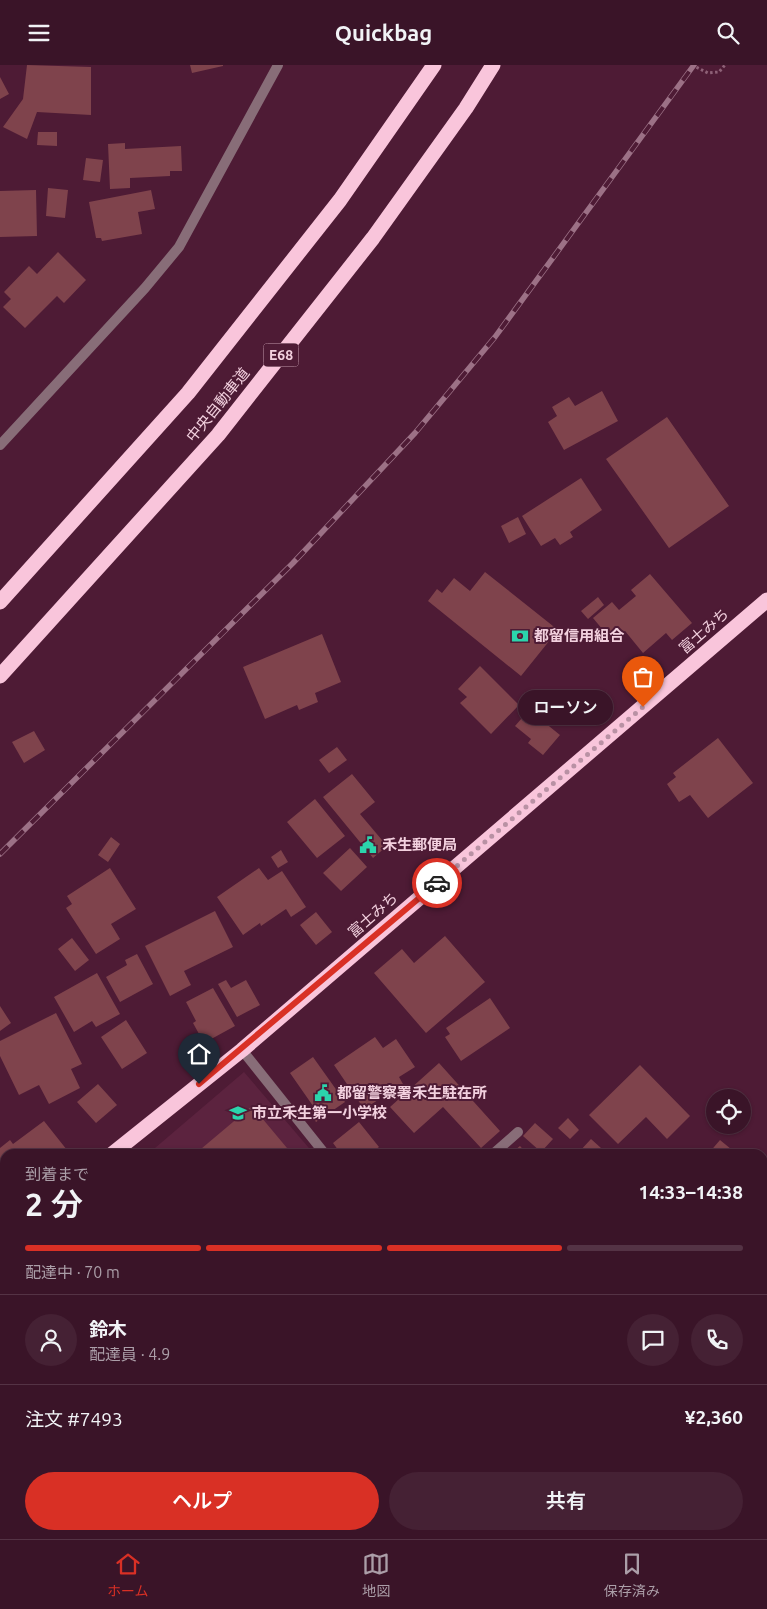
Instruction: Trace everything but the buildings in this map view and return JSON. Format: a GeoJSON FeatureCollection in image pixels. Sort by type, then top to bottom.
{"type":"FeatureCollection","features":[{"type":"Feature","properties":{"kind":"highway","name":"中央自動車道"},"geometry":{"type":"LineString","coordinates":[[0,601],[188,393],[340,200],[434,65]]}},
{"type":"Feature","properties":{"kind":"highway","name":"中央自動車道"},"geometry":{"type":"LineString","coordinates":[[0,676],[218,435],[373,238],[466,108],[493,65]]}},
{"type":"Feature","properties":{"kind":"highway","name":"富士みち"},"geometry":{"type":"LineString","coordinates":[[118,1149],[242,1050],[767,600]]}},
{"type":"Feature","properties":{"kind":"street"},"geometry":{"type":"LineString","coordinates":[[0,445],[145,288],[180,247],[278,65]]}},
{"type":"Feature","properties":{"kind":"street"},"geometry":{"type":"LineString","coordinates":[[242,1050],[322,1149]]}},
{"type":"Feature","properties":{"kind":"street"},"geometry":{"type":"LineString","coordinates":[[499,1149],[518,1132]]}},
{"type":"Feature","properties":{"kind":"path"},"geometry":{"type":"LineString","coordinates":[[692,65],[708,73],[719,72],[725,65]]}},
{"type":"Feature","properties":{"kind":"shaded area","name":"市立禾生第一小学校"},"geometry":{"type":"Polygon","coordinates":[[[244,1072],[310,1149],[154,1149],[244,1072]]]}},
{"type":"Feature","properties":{"kind":"railway"},"geometry":{"type":"LineString","coordinates":[[0,854],[293,563],[415,433],[495,337],[694,65]]}},
{"type":"Feature","properties":{"kind":"way so far"},"geometry":{"type":"LineString","coordinates":[[437,883],[643,707]]}},
{"type":"Feature","properties":{"kind":"place","name":"都留信用組合"},"geometry":{"type":"Point","coordinates":[520,636]}},
{"type":"Feature","properties":{"kind":"place","name":"ローソン"},"geometry":{"type":"Point","coordinates":[643,707]}},
{"type":"Feature","properties":{"kind":"place","name":"禾生郵便局"},"geometry":{"type":"Point","coordinates":[368,845]}},
{"type":"Feature","properties":{"kind":"place","name":"都留警察署禾生駐在所"},"geometry":{"type":"Point","coordinates":[323,1093]}},
{"type":"Feature","properties":{"kind":"place","name":"市立禾生第一小学校"},"geometry":{"type":"Point","coordinates":[238,1113]}},
{"type":"Feature","properties":{"kind":"route"},"geometry":{"type":"LineString","coordinates":[[199,1084],[242,1050],[437,883]]}}]}
